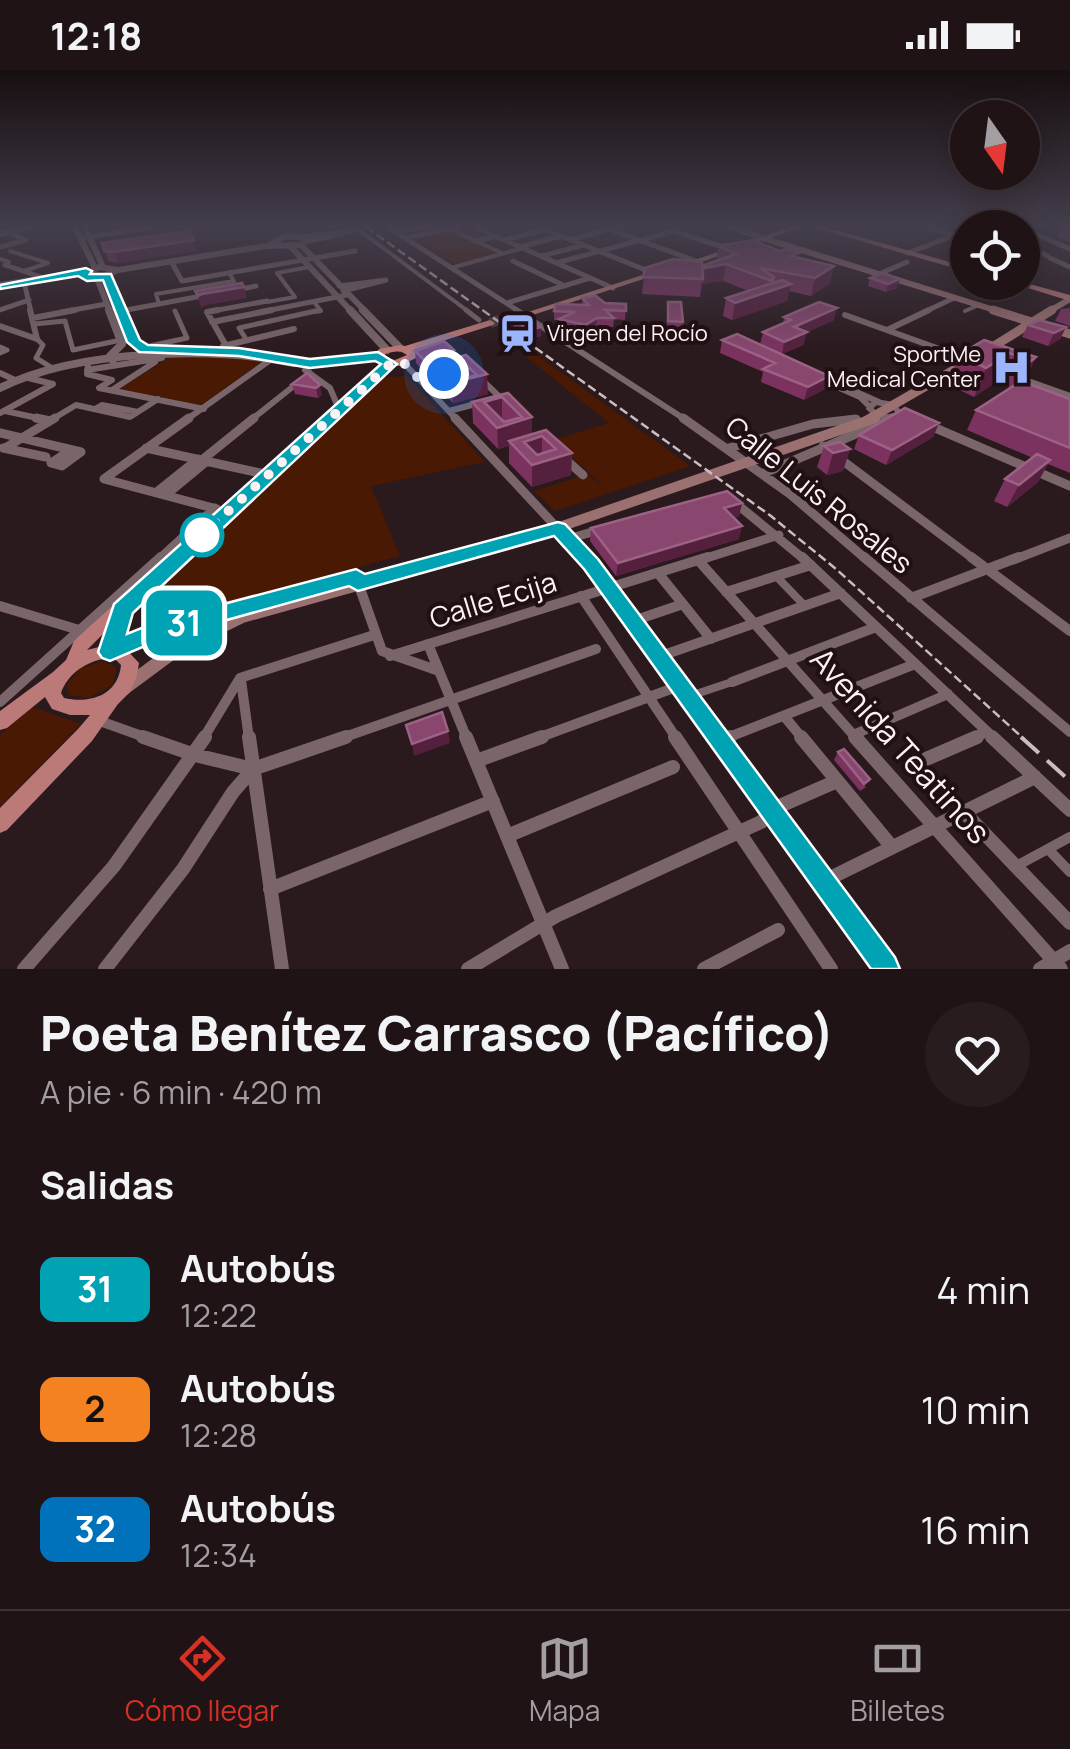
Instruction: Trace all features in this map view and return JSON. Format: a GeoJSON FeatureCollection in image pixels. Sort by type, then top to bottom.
{"type":"FeatureCollection","features":[{"type":"Feature","properties":{"kind":"main road"},"geometry":{"type":"LineString","coordinates":[[506,319],[672,269]]}},
{"type":"Feature","properties":{"kind":"main road"},"geometry":{"type":"LineString","coordinates":[[863,269],[950,297]]}},
{"type":"Feature","properties":{"kind":"main road"},"geometry":{"type":"LineString","coordinates":[[1040,290],[1070,299]]}},
{"type":"Feature","properties":{"kind":"main road"},"geometry":{"type":"LineString","coordinates":[[73,664],[86,629],[123,636],[143,635],[357,580],[555,525],[887,409],[1070,299]]}},
{"type":"Feature","properties":{"kind":"main road"},"geometry":{"type":"LineString","coordinates":[[961,300],[1070,334]]}},
{"type":"Feature","properties":{"kind":"main road"},"geometry":{"type":"LineString","coordinates":[[382,353],[407,350],[487,323]]}},
{"type":"Feature","properties":{"kind":"main road"},"geometry":{"type":"LineString","coordinates":[[0,722],[115,634],[222,510],[268,475],[407,350]]}},
{"type":"Feature","properties":{"kind":"main road"},"geometry":{"type":"LineString","coordinates":[[382,353],[397,363]]}},
{"type":"Feature","properties":{"kind":"main road"},"geometry":{"type":"LineString","coordinates":[[764,454],[887,409]]}},
{"type":"Feature","properties":{"kind":"main road"},"geometry":{"type":"LineString","coordinates":[[58,678],[53,688],[55,701],[74,708],[117,694],[182,646],[228,622],[357,580]]}},
{"type":"Feature","properties":{"kind":"main road"},"geometry":{"type":"LineString","coordinates":[[115,634],[143,635]]}},
{"type":"Feature","properties":{"kind":"main road"},"geometry":{"type":"LineString","coordinates":[[0,823],[98,720],[117,694],[130,663],[115,634]]}},
{"type":"Feature","properties":{"kind":"street"},"geometry":{"type":"LineString","coordinates":[[17,269],[44,278]]}},
{"type":"Feature","properties":{"kind":"street"},"geometry":{"type":"LineString","coordinates":[[24,272],[33,269]]}},
{"type":"Feature","properties":{"kind":"street"},"geometry":{"type":"LineString","coordinates":[[0,287],[124,269]]}},
{"type":"Feature","properties":{"kind":"street"},"geometry":{"type":"LineString","coordinates":[[176,269],[182,281],[253,269]]}},
{"type":"Feature","properties":{"kind":"street"},"geometry":{"type":"LineString","coordinates":[[269,305],[265,302],[209,312],[213,320],[269,305],[295,297],[277,273],[288,269]]}},
{"type":"Feature","properties":{"kind":"street"},"geometry":{"type":"LineString","coordinates":[[316,269],[407,350],[447,346]]}},
{"type":"Feature","properties":{"kind":"street"},"geometry":{"type":"LineString","coordinates":[[413,269],[487,323]]}},
{"type":"Feature","properties":{"kind":"street","name":"Calle Luis Rosales"},"geometry":{"type":"LineString","coordinates":[[453,269],[758,470],[1070,732]]}},
{"type":"Feature","properties":{"kind":"street"},"geometry":{"type":"LineString","coordinates":[[530,269],[565,286]]}},
{"type":"Feature","properties":{"kind":"street"},"geometry":{"type":"LineString","coordinates":[[569,269],[613,288]]}},
{"type":"Feature","properties":{"kind":"street"},"geometry":{"type":"LineString","coordinates":[[643,269],[656,274]]}},
{"type":"Feature","properties":{"kind":"street"},"geometry":{"type":"LineString","coordinates":[[879,274],[888,269]]}},
{"type":"Feature","properties":{"kind":"street"},"geometry":{"type":"LineString","coordinates":[[102,277],[118,270]]}},
{"type":"Feature","properties":{"kind":"street"},"geometry":{"type":"LineString","coordinates":[[245,270],[269,305]]}},
{"type":"Feature","properties":{"kind":"street"},"geometry":{"type":"LineString","coordinates":[[0,287],[26,286],[92,271],[102,277],[137,349]]}},
{"type":"Feature","properties":{"kind":"street"},"geometry":{"type":"LineString","coordinates":[[160,304],[156,294],[234,280],[229,273]]}},
{"type":"Feature","properties":{"kind":"street"},"geometry":{"type":"LineString","coordinates":[[102,277],[108,309],[121,342]]}},
{"type":"Feature","properties":{"kind":"street"},"geometry":{"type":"LineString","coordinates":[[507,303],[590,278]]}},
{"type":"Feature","properties":{"kind":"street"},"geometry":{"type":"LineString","coordinates":[[225,344],[207,312],[314,302],[386,280],[341,292]]}},
{"type":"Feature","properties":{"kind":"street"},"geometry":{"type":"LineString","coordinates":[[26,286],[38,340]]}},
{"type":"Feature","properties":{"kind":"street"},"geometry":{"type":"LineString","coordinates":[[34,321],[256,286]]}},
{"type":"Feature","properties":{"kind":"street"},"geometry":{"type":"LineString","coordinates":[[294,363],[382,353],[341,292]]}},
{"type":"Feature","properties":{"kind":"street"},"geometry":{"type":"LineString","coordinates":[[0,310],[29,300]]}},
{"type":"Feature","properties":{"kind":"street"},"geometry":{"type":"LineString","coordinates":[[887,330],[950,300]]}},
{"type":"Feature","properties":{"kind":"street"},"geometry":{"type":"LineString","coordinates":[[246,340],[240,328],[321,311],[314,302]]}},
{"type":"Feature","properties":{"kind":"street"},"geometry":{"type":"LineString","coordinates":[[965,312],[979,305]]}},
{"type":"Feature","properties":{"kind":"street"},"geometry":{"type":"LineString","coordinates":[[87,367],[137,349],[187,338],[175,310]]}},
{"type":"Feature","properties":{"kind":"street"},"geometry":{"type":"LineString","coordinates":[[990,319],[1003,313]]}},
{"type":"Feature","properties":{"kind":"street"},"geometry":{"type":"LineString","coordinates":[[846,314],[981,364]]}},
{"type":"Feature","properties":{"kind":"street"},"geometry":{"type":"LineString","coordinates":[[34,321],[65,320],[73,350],[121,342]]}},
{"type":"Feature","properties":{"kind":"street"},"geometry":{"type":"LineString","coordinates":[[0,326],[38,340],[43,345],[36,358],[55,370]]}},
{"type":"Feature","properties":{"kind":"street"},"geometry":{"type":"LineString","coordinates":[[217,351],[225,344],[294,329]]}},
{"type":"Feature","properties":{"kind":"street"},"geometry":{"type":"LineString","coordinates":[[0,388],[19,378],[112,358],[121,342]]}},
{"type":"Feature","properties":{"kind":"street"},"geometry":{"type":"LineString","coordinates":[[137,349],[162,354]]}},
{"type":"Feature","properties":{"kind":"street"},"geometry":{"type":"LineString","coordinates":[[137,349],[162,354]]}},
{"type":"Feature","properties":{"kind":"street"},"geometry":{"type":"LineString","coordinates":[[74,366],[217,351],[274,358],[294,363],[330,388],[340,410]]}},
{"type":"Feature","properties":{"kind":"street"},"geometry":{"type":"LineString","coordinates":[[112,390],[162,354]]}},
{"type":"Feature","properties":{"kind":"street"},"geometry":{"type":"LineString","coordinates":[[222,510],[104,479],[274,358]]}},
{"type":"Feature","properties":{"kind":"street"},"geometry":{"type":"LineString","coordinates":[[397,363],[450,411],[609,588],[883,969]]}},
{"type":"Feature","properties":{"kind":"street"},"geometry":{"type":"LineString","coordinates":[[87,367],[87,374],[112,380],[99,388],[204,409]]}},
{"type":"Feature","properties":{"kind":"street"},"geometry":{"type":"LineString","coordinates":[[458,420],[509,406],[470,370]]}},
{"type":"Feature","properties":{"kind":"street"},"geometry":{"type":"LineString","coordinates":[[802,370],[1070,486]]}},
{"type":"Feature","properties":{"kind":"street"},"geometry":{"type":"LineString","coordinates":[[998,370],[1070,396]]}},
{"type":"Feature","properties":{"kind":"street"},"geometry":{"type":"LineString","coordinates":[[0,373],[52,384],[2,412]]}},
{"type":"Feature","properties":{"kind":"street"},"geometry":{"type":"LineString","coordinates":[[162,493],[310,373]]}},
{"type":"Feature","properties":{"kind":"street"},"geometry":{"type":"LineString","coordinates":[[420,380],[436,376]]}},
{"type":"Feature","properties":{"kind":"street"},"geometry":{"type":"LineString","coordinates":[[450,411],[500,398]]}},
{"type":"Feature","properties":{"kind":"street"},"geometry":{"type":"LineString","coordinates":[[3,448],[76,405],[130,417],[158,400]]}},
{"type":"Feature","properties":{"kind":"street"},"geometry":{"type":"LineString","coordinates":[[758,470],[823,446],[887,409]]}},
{"type":"Feature","properties":{"kind":"street"},"geometry":{"type":"LineString","coordinates":[[2,412],[50,421]]}},
{"type":"Feature","properties":{"kind":"street"},"geometry":{"type":"LineString","coordinates":[[732,451],[814,424],[856,419]]}},
{"type":"Feature","properties":{"kind":"street"},"geometry":{"type":"LineString","coordinates":[[0,433],[71,450]]}},
{"type":"Feature","properties":{"kind":"street"},"geometry":{"type":"LineString","coordinates":[[823,446],[1070,631]]}},
{"type":"Feature","properties":{"kind":"street"},"geometry":{"type":"LineString","coordinates":[[3,448],[46,457]]}},
{"type":"Feature","properties":{"kind":"street"},"geometry":{"type":"LineString","coordinates":[[146,448],[268,475]]}},
{"type":"Feature","properties":{"kind":"street"},"geometry":{"type":"LineString","coordinates":[[559,453],[583,475]]}},
{"type":"Feature","properties":{"kind":"street"},"geometry":{"type":"LineString","coordinates":[[494,459],[512,454]]}},
{"type":"Feature","properties":{"kind":"street"},"geometry":{"type":"LineString","coordinates":[[726,495],[779,535],[1070,810]]}},
{"type":"Feature","properties":{"kind":"street"},"geometry":{"type":"LineString","coordinates":[[0,702],[222,510]]}},
{"type":"Feature","properties":{"kind":"street"},"geometry":{"type":"LineString","coordinates":[[568,539],[607,528]]}},
{"type":"Feature","properties":{"kind":"street","name":"Calle Ecija"},"geometry":{"type":"LineString","coordinates":[[390,656],[779,535]]}},
{"type":"Feature","properties":{"kind":"street"},"geometry":{"type":"LineString","coordinates":[[911,598],[1070,538]]}},
{"type":"Feature","properties":{"kind":"street","name":"Avenida Teatinos"},"geometry":{"type":"LineString","coordinates":[[698,560],[934,826],[1052,966]]}},
{"type":"Feature","properties":{"kind":"street"},"geometry":{"type":"LineString","coordinates":[[726,592],[811,565]]}},
{"type":"Feature","properties":{"kind":"street"},"geometry":{"type":"LineString","coordinates":[[658,573],[711,639]]}},
{"type":"Feature","properties":{"kind":"street"},"geometry":{"type":"LineString","coordinates":[[776,576],[805,606]]}},
{"type":"Feature","properties":{"kind":"street"},"geometry":{"type":"LineString","coordinates":[[357,580],[382,651],[439,671]]}},
{"type":"Feature","properties":{"kind":"street"},"geometry":{"type":"LineString","coordinates":[[658,657],[841,594]]}},
{"type":"Feature","properties":{"kind":"street"},"geometry":{"type":"LineString","coordinates":[[581,596],[831,969]]}},
{"type":"Feature","properties":{"kind":"street"},"geometry":{"type":"LineString","coordinates":[[632,622],[683,604]]}},
{"type":"Feature","properties":{"kind":"street"},"geometry":{"type":"LineString","coordinates":[[0,606],[115,634]]}},
{"type":"Feature","properties":{"kind":"street"},"geometry":{"type":"LineString","coordinates":[[692,694],[876,627]]}},
{"type":"Feature","properties":{"kind":"street"},"geometry":{"type":"LineString","coordinates":[[24,969],[132,845],[196,755],[240,678],[374,634]]}},
{"type":"Feature","properties":{"kind":"street"},"geometry":{"type":"LineString","coordinates":[[428,644],[562,969]]}},
{"type":"Feature","properties":{"kind":"street"},"geometry":{"type":"LineString","coordinates":[[106,969],[183,869],[232,792],[253,768],[613,644]]}},
{"type":"Feature","properties":{"kind":"street"},"geometry":{"type":"LineString","coordinates":[[719,742],[915,664]]}},
{"type":"Feature","properties":{"kind":"street"},"geometry":{"type":"LineString","coordinates":[[240,678],[282,969]]}},
{"type":"Feature","properties":{"kind":"street"},"geometry":{"type":"LineString","coordinates":[[476,761],[679,686]]}},
{"type":"Feature","properties":{"kind":"street"},"geometry":{"type":"LineString","coordinates":[[853,735],[948,694]]}},
{"type":"Feature","properties":{"kind":"street"},"geometry":{"type":"LineString","coordinates":[[74,708],[196,755],[253,768]]}},
{"type":"Feature","properties":{"kind":"street"},"geometry":{"type":"LineString","coordinates":[[784,716],[892,847]]}},
{"type":"Feature","properties":{"kind":"street"},"geometry":{"type":"LineString","coordinates":[[889,775],[987,732]]}},
{"type":"Feature","properties":{"kind":"street"},"geometry":{"type":"LineString","coordinates":[[507,836],[690,759]]}},
{"type":"Feature","properties":{"kind":"street"},"geometry":{"type":"LineString","coordinates":[[820,883],[1035,777]]}},
{"type":"Feature","properties":{"kind":"street"},"geometry":{"type":"LineString","coordinates":[[468,969],[543,923],[740,832],[782,805],[837,780]]}},
{"type":"Feature","properties":{"kind":"street"},"geometry":{"type":"LineString","coordinates":[[270,889],[492,801]]}},
{"type":"Feature","properties":{"kind":"street"},"geometry":{"type":"LineString","coordinates":[[964,812],[1070,924]]}},
{"type":"Feature","properties":{"kind":"street"},"geometry":{"type":"LineString","coordinates":[[1016,866],[1070,838]]}},
{"type":"Feature","properties":{"kind":"street"},"geometry":{"type":"LineString","coordinates":[[1048,849],[1070,872]]}},
{"type":"Feature","properties":{"kind":"street"},"geometry":{"type":"LineString","coordinates":[[704,969],[799,920]]}},
{"type":"Feature","properties":{"kind":"street"},"geometry":{"type":"LineString","coordinates":[[1052,966],[1070,951]]}},
{"type":"Feature","properties":{"kind":"shaded area"},"geometry":{"type":"Polygon","coordinates":[[[536,354],[690,466],[555,511],[534,491],[587,474],[604,487],[554,440],[609,423],[525,356],[536,354]]]}},
{"type":"Feature","properties":{"kind":"shaded area"},"geometry":{"type":"Polygon","coordinates":[[[228,355],[263,361],[201,405],[117,390],[169,358],[228,355]]]}},
{"type":"Feature","properties":{"kind":"shaded area"},"geometry":{"type":"Polygon","coordinates":[[[407,376],[485,462],[371,486],[400,556],[159,621],[155,610],[144,602],[385,377],[407,376]]]}},
{"type":"Feature","properties":{"kind":"shaded area"},"geometry":{"type":"Polygon","coordinates":[[[103,661],[117,668],[112,685],[89,698],[69,695],[66,686],[79,669],[103,661]]]}},
{"type":"Feature","properties":{"kind":"shaded area"},"geometry":{"type":"Polygon","coordinates":[[[30,706],[81,724],[0,807],[0,735],[30,706]]]}},
{"type":"Feature","properties":{"kind":"building"},"geometry":{"type":"Polygon","coordinates":[[[645,269],[702,269],[703,279],[643,277],[645,269]]]}},
{"type":"Feature","properties":{"kind":"building"},"geometry":{"type":"Polygon","coordinates":[[[739,269],[761,269],[774,277],[772,281],[739,269]]]}},
{"type":"Feature","properties":{"kind":"building"},"geometry":{"type":"Polygon","coordinates":[[[765,269],[829,269],[815,278],[765,269]]]}},
{"type":"Feature","properties":{"kind":"building"},"geometry":{"type":"Polygon","coordinates":[[[882,273],[900,279],[888,284],[870,278],[882,273]]]}},
{"type":"Feature","properties":{"kind":"building"},"geometry":{"type":"Polygon","coordinates":[[[782,280],[791,284],[735,303],[726,298],[782,280]]]}},
{"type":"Feature","properties":{"kind":"building"},"geometry":{"type":"Polygon","coordinates":[[[242,283],[244,287],[198,296],[195,291],[242,283]]]}},
{"type":"Feature","properties":{"kind":"building"},"geometry":{"type":"Polygon","coordinates":[[[596,296],[605,303],[626,304],[626,311],[605,310],[614,318],[597,318],[585,325],[559,319],[575,312],[554,311],[556,304],[589,305],[582,298],[596,296]]]}},
{"type":"Feature","properties":{"kind":"building"},"geometry":{"type":"Polygon","coordinates":[[[668,302],[681,302],[683,322],[668,321],[668,302]]]}},
{"type":"Feature","properties":{"kind":"building"},"geometry":{"type":"Polygon","coordinates":[[[819,302],[837,308],[794,327],[807,332],[784,342],[763,332],[791,320],[784,317],[819,302]]]}},
{"type":"Feature","properties":{"kind":"building"},"geometry":{"type":"Polygon","coordinates":[[[525,316],[541,327],[529,330],[513,319],[525,316]]]}},
{"type":"Feature","properties":{"kind":"building"},"geometry":{"type":"Polygon","coordinates":[[[1039,320],[1066,327],[1054,333],[1028,325],[1039,320]]]}},
{"type":"Feature","properties":{"kind":"building"},"geometry":{"type":"Polygon","coordinates":[[[737,334],[829,376],[808,387],[763,369],[775,363],[722,340],[737,334]]]}},
{"type":"Feature","properties":{"kind":"building"},"geometry":{"type":"Polygon","coordinates":[[[984,340],[1036,357],[1031,361],[1009,353],[986,368],[959,355],[984,340]]]}},
{"type":"Feature","properties":{"kind":"building"},"geometry":{"type":"Polygon","coordinates":[[[444,341],[454,350],[423,359],[415,351],[444,341]]]}},
{"type":"Feature","properties":{"kind":"building"},"geometry":{"type":"Polygon","coordinates":[[[466,355],[487,374],[451,383],[433,364],[466,355]],[[460,359],[444,363],[461,379],[477,375],[460,359]]]}},
{"type":"Feature","properties":{"kind":"building"},"geometry":{"type":"Polygon","coordinates":[[[307,373],[320,385],[316,388],[292,384],[307,373]]]}},
{"type":"Feature","properties":{"kind":"building"},"geometry":{"type":"Polygon","coordinates":[[[1021,381],[1070,399],[1070,448],[976,410],[1021,381]]]}},
{"type":"Feature","properties":{"kind":"building"},"geometry":{"type":"Polygon","coordinates":[[[508,393],[532,417],[497,428],[472,402],[508,393]],[[502,397],[484,402],[504,422],[522,417],[502,397]]]}},
{"type":"Feature","properties":{"kind":"building"},"geometry":{"type":"Polygon","coordinates":[[[905,408],[939,423],[892,450],[859,435],[905,408]]]}},
{"type":"Feature","properties":{"kind":"building"},"geometry":{"type":"Polygon","coordinates":[[[546,430],[572,453],[532,465],[509,441],[546,430]],[[542,436],[524,442],[537,455],[556,449],[542,436]]]}},
{"type":"Feature","properties":{"kind":"building"},"geometry":{"type":"Polygon","coordinates":[[[840,442],[850,449],[833,453],[824,446],[840,442]]]}},
{"type":"Feature","properties":{"kind":"building"},"geometry":{"type":"Polygon","coordinates":[[[1037,454],[1050,460],[1019,485],[1005,479],[1037,454]]]}},
{"type":"Feature","properties":{"kind":"building"},"geometry":{"type":"Polygon","coordinates":[[[727,491],[742,503],[724,508],[742,526],[618,563],[591,528],[727,491]]]}},
{"type":"Feature","properties":{"kind":"building"},"geometry":{"type":"Polygon","coordinates":[[[442,712],[448,731],[412,744],[406,725],[442,712]]]}},
{"type":"Feature","properties":{"kind":"building"},"geometry":{"type":"Polygon","coordinates":[[[844,749],[870,779],[864,784],[838,752],[844,749]]]}},
{"type":"Feature","properties":{"kind":"tunnel"},"geometry":{"type":"LineString","coordinates":[[490,323],[505,318]]}},
{"type":"Feature","properties":{"kind":"railway"},"geometry":{"type":"LineString","coordinates":[[425,269],[771,516],[836,569],[1024,739]]}},
{"type":"Feature","properties":{"kind":"railway"},"geometry":{"type":"LineString","coordinates":[[1021,737],[1070,781]]}},
{"type":"Feature","properties":{"kind":"bus line","name":"31"},"geometry":{"type":"LineString","coordinates":[[0,285],[86,271],[83,275],[87,278],[107,276],[134,342],[144,350],[239,352],[310,364],[378,356],[390,364],[122,610],[110,652],[159,630],[356,577],[358,584],[558,528],[591,564],[883,969]]}},
{"type":"Feature","properties":{"kind":"place","name":"Virgen del Rocío"},"geometry":{"type":"Point","coordinates":[517,333]}},
{"type":"Feature","properties":{"kind":"place","name":"SportMe Medical Center"},"geometry":{"type":"Point","coordinates":[1011,367]}},
{"type":"Feature","properties":{"kind":"route"},"geometry":{"type":"LineString","coordinates":[[202,535],[390,364],[403,362],[420,380],[444,374]]}}]}
